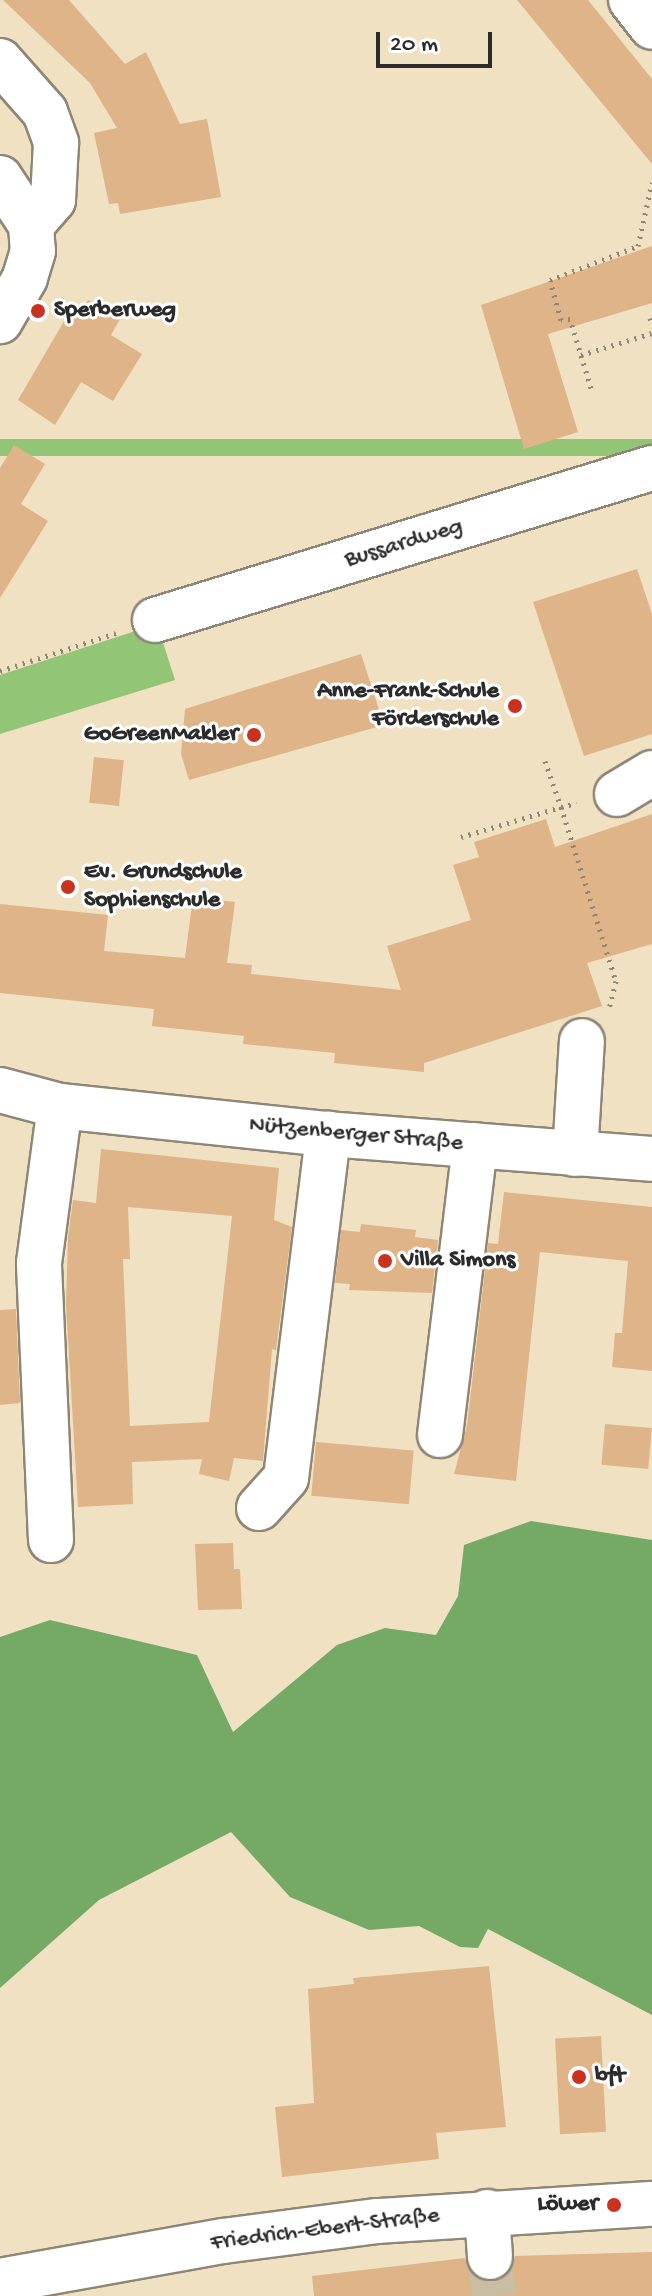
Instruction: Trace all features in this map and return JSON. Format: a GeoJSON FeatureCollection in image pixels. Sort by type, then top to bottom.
{"type":"FeatureCollection","features":[{"type":"Feature","properties":{"kind":"street"},"geometry":{"type":"LineString","coordinates":[[631,0],[652,27]]}},
{"type":"Feature","properties":{"kind":"street"},"geometry":{"type":"LineString","coordinates":[[0,61],[45,112],[56,143],[59,173],[53,200],[31,225]]}},
{"type":"Feature","properties":{"kind":"street"},"geometry":{"type":"LineString","coordinates":[[0,178],[31,225],[33,251],[25,278],[0,321]]}},
{"type":"Feature","properties":{"kind":"street","name":"Bussardweg"},"geometry":{"type":"LineString","coordinates":[[155,620],[652,468]]}},
{"type":"Feature","properties":{"kind":"street"},"geometry":{"type":"LineString","coordinates":[[575,1154],[582,1041]]}},
{"type":"Feature","properties":{"kind":"street","name":"Nützenberger Straße"},"geometry":{"type":"LineString","coordinates":[[0,1090],[60,1106],[328,1134],[652,1159]]}},
{"type":"Feature","properties":{"kind":"street"},"geometry":{"type":"LineString","coordinates":[[51,1540],[39,1263],[60,1106]]}},
{"type":"Feature","properties":{"kind":"street"},"geometry":{"type":"LineString","coordinates":[[259,1508],[286,1478],[328,1134]]}},
{"type":"Feature","properties":{"kind":"street"},"geometry":{"type":"LineString","coordinates":[[440,1435],[475,1145]]}},
{"type":"Feature","properties":{"kind":"street","name":"Friedrich-Ebert-Straße"},"geometry":{"type":"LineString","coordinates":[[0,2281],[223,2241],[487,2212],[652,2204]]}},
{"type":"Feature","properties":{"kind":"street"},"geometry":{"type":"LineString","coordinates":[[487,2212],[490,2257]]}},
{"type":"Feature","properties":{"kind":"path"},"geometry":{"type":"LineString","coordinates":[[591,388],[570,319],[561,320],[550,280],[638,246],[652,183]]}},
{"type":"Feature","properties":{"kind":"path"},"geometry":{"type":"LineString","coordinates":[[581,355],[652,333]]}},
{"type":"Feature","properties":{"kind":"path"},"geometry":{"type":"LineString","coordinates":[[0,671],[155,620]]}},
{"type":"Feature","properties":{"kind":"path"},"geometry":{"type":"LineString","coordinates":[[545,761],[616,981],[609,1010],[582,1041]]}},
{"type":"Feature","properties":{"kind":"path"},"geometry":{"type":"LineString","coordinates":[[461,837],[561,807]]}},
{"type":"Feature","properties":{"kind":"green space"},"geometry":{"type":"Polygon","coordinates":[[[0,439],[652,439],[652,456],[0,456],[0,439]]]}},
{"type":"Feature","properties":{"kind":"green space"},"geometry":{"type":"Polygon","coordinates":[[[157,624],[175,680],[0,734],[0,675],[157,624]]]}},
{"type":"Feature","properties":{"kind":"green space"},"geometry":{"type":"Polygon","coordinates":[[[531,1521],[652,1540],[652,2015],[488,1929],[478,1948],[460,1947],[419,1926],[369,1930],[290,1897],[231,1832],[99,1900],[0,1988],[0,1637],[50,1620],[197,1655],[233,1732],[337,1645],[385,1628],[436,1635],[458,1596],[464,1545],[531,1521]]]}},
{"type":"Feature","properties":{"kind":"building"},"geometry":{"type":"Polygon","coordinates":[[[3,0],[69,0],[125,64],[146,52],[180,124],[207,119],[221,197],[120,214],[118,203],[109,204],[94,133],[117,128],[90,83],[3,0]]]}},
{"type":"Feature","properties":{"kind":"building"},"geometry":{"type":"Polygon","coordinates":[[[517,0],[588,0],[652,79],[652,164],[517,0]]]}},
{"type":"Feature","properties":{"kind":"building"},"geometry":{"type":"Polygon","coordinates":[[[652,246],[652,303],[548,334],[578,432],[524,449],[481,305],[652,246]]]}},
{"type":"Feature","properties":{"kind":"building"},"geometry":{"type":"Polygon","coordinates":[[[88,300],[120,319],[111,335],[142,354],[113,401],[81,382],[55,425],[18,400],[74,304],[83,310],[88,300]]]}},
{"type":"Feature","properties":{"kind":"building"},"geometry":{"type":"Polygon","coordinates":[[[14,445],[45,464],[21,504],[48,521],[0,598],[0,468],[14,445]]]}},
{"type":"Feature","properties":{"kind":"building"},"geometry":{"type":"Polygon","coordinates":[[[637,569],[652,614],[652,734],[584,756],[533,602],[637,569]]]}},
{"type":"Feature","properties":{"kind":"building"},"geometry":{"type":"Polygon","coordinates":[[[361,654],[384,725],[189,780],[181,754],[185,709],[361,654]]]}},
{"type":"Feature","properties":{"kind":"building"},"geometry":{"type":"Polygon","coordinates":[[[94,757],[124,760],[119,806],[89,803],[94,757]]]}},
{"type":"Feature","properties":{"kind":"building"},"geometry":{"type":"Polygon","coordinates":[[[652,814],[652,944],[587,963],[602,1006],[424,1063],[424,1072],[334,1063],[335,1053],[243,1044],[244,1036],[152,1026],[154,1009],[0,993],[0,904],[108,915],[104,951],[185,958],[193,897],[235,902],[227,963],[252,965],[251,974],[401,990],[387,946],[471,920],[453,865],[479,857],[474,842],[546,819],[555,847],[652,814]]]}},
{"type":"Feature","properties":{"kind":"building"},"geometry":{"type":"Polygon","coordinates":[[[101,1149],[279,1168],[274,1220],[292,1227],[276,1350],[272,1349],[263,1461],[234,1458],[229,1481],[199,1474],[202,1459],[132,1462],[133,1504],[78,1507],[66,1305],[68,1237],[73,1200],[96,1203],[101,1149]],[[128,1207],[130,1259],[123,1259],[130,1426],[209,1422],[232,1216],[128,1207]]]}},
{"type":"Feature","properties":{"kind":"building"},"geometry":{"type":"Polygon","coordinates":[[[504,1192],[652,1207],[652,1371],[612,1367],[615,1333],[622,1333],[628,1261],[540,1252],[516,1481],[454,1474],[467,1426],[488,1243],[498,1244],[504,1192]]]}},
{"type":"Feature","properties":{"kind":"building","name":"Villa Simons"},"geometry":{"type":"Polygon","coordinates":[[[361,1224],[416,1230],[415,1237],[438,1240],[432,1293],[349,1290],[350,1284],[335,1283],[341,1230],[360,1232],[361,1224]]]}},
{"type":"Feature","properties":{"kind":"building"},"geometry":{"type":"Polygon","coordinates":[[[16,1309],[20,1403],[0,1405],[0,1310],[16,1309]]]}},
{"type":"Feature","properties":{"kind":"building"},"geometry":{"type":"Polygon","coordinates":[[[605,1424],[652,1428],[648,1469],[601,1465],[605,1424]]]}},
{"type":"Feature","properties":{"kind":"building"},"geometry":{"type":"Polygon","coordinates":[[[316,1442],[414,1451],[409,1504],[311,1496],[316,1442]]]}},
{"type":"Feature","properties":{"kind":"building"},"geometry":{"type":"Polygon","coordinates":[[[233,1543],[234,1569],[240,1569],[242,1609],[198,1610],[195,1544],[233,1543]]]}},
{"type":"Feature","properties":{"kind":"building"},"geometry":{"type":"Polygon","coordinates":[[[489,1966],[506,2127],[436,2133],[439,2159],[282,2177],[275,2107],[314,2103],[308,1989],[354,1984],[353,1978],[489,1966]]]}},
{"type":"Feature","properties":{"kind":"building"},"geometry":{"type":"Polygon","coordinates":[[[601,2036],[606,2132],[560,2134],[555,2038],[601,2036]]]}},
{"type":"Feature","properties":{"kind":"building"},"geometry":{"type":"Polygon","coordinates":[[[652,2252],[652,2296],[314,2296],[312,2276],[465,2258],[478,2279],[492,2282],[512,2269],[515,2256],[652,2252]]]}},
{"type":"Feature","properties":{"kind":"tunnel"},"geometry":{"type":"LineString","coordinates":[[490,2257],[494,2296]]}},
{"type":"Feature","properties":{"kind":"place","name":"Sperberweg"},"geometry":{"type":"Point","coordinates":[38,311]}},
{"type":"Feature","properties":{"kind":"place","name":"Anne-Frank-Schule Förderschule"},"geometry":{"type":"Point","coordinates":[515,706]}},
{"type":"Feature","properties":{"kind":"place","name":"GoGreenMakler"},"geometry":{"type":"Point","coordinates":[254,735]}},
{"type":"Feature","properties":{"kind":"place","name":"Ev. Grundschule Sophienschule"},"geometry":{"type":"Point","coordinates":[68,887]}},
{"type":"Feature","properties":{"kind":"place","name":"Villa Simons"},"geometry":{"type":"Point","coordinates":[385,1261]}},
{"type":"Feature","properties":{"kind":"place","name":"bft"},"geometry":{"type":"Point","coordinates":[579,2077]}},
{"type":"Feature","properties":{"kind":"place","name":"Löwer"},"geometry":{"type":"Point","coordinates":[614,2205]}}]}
